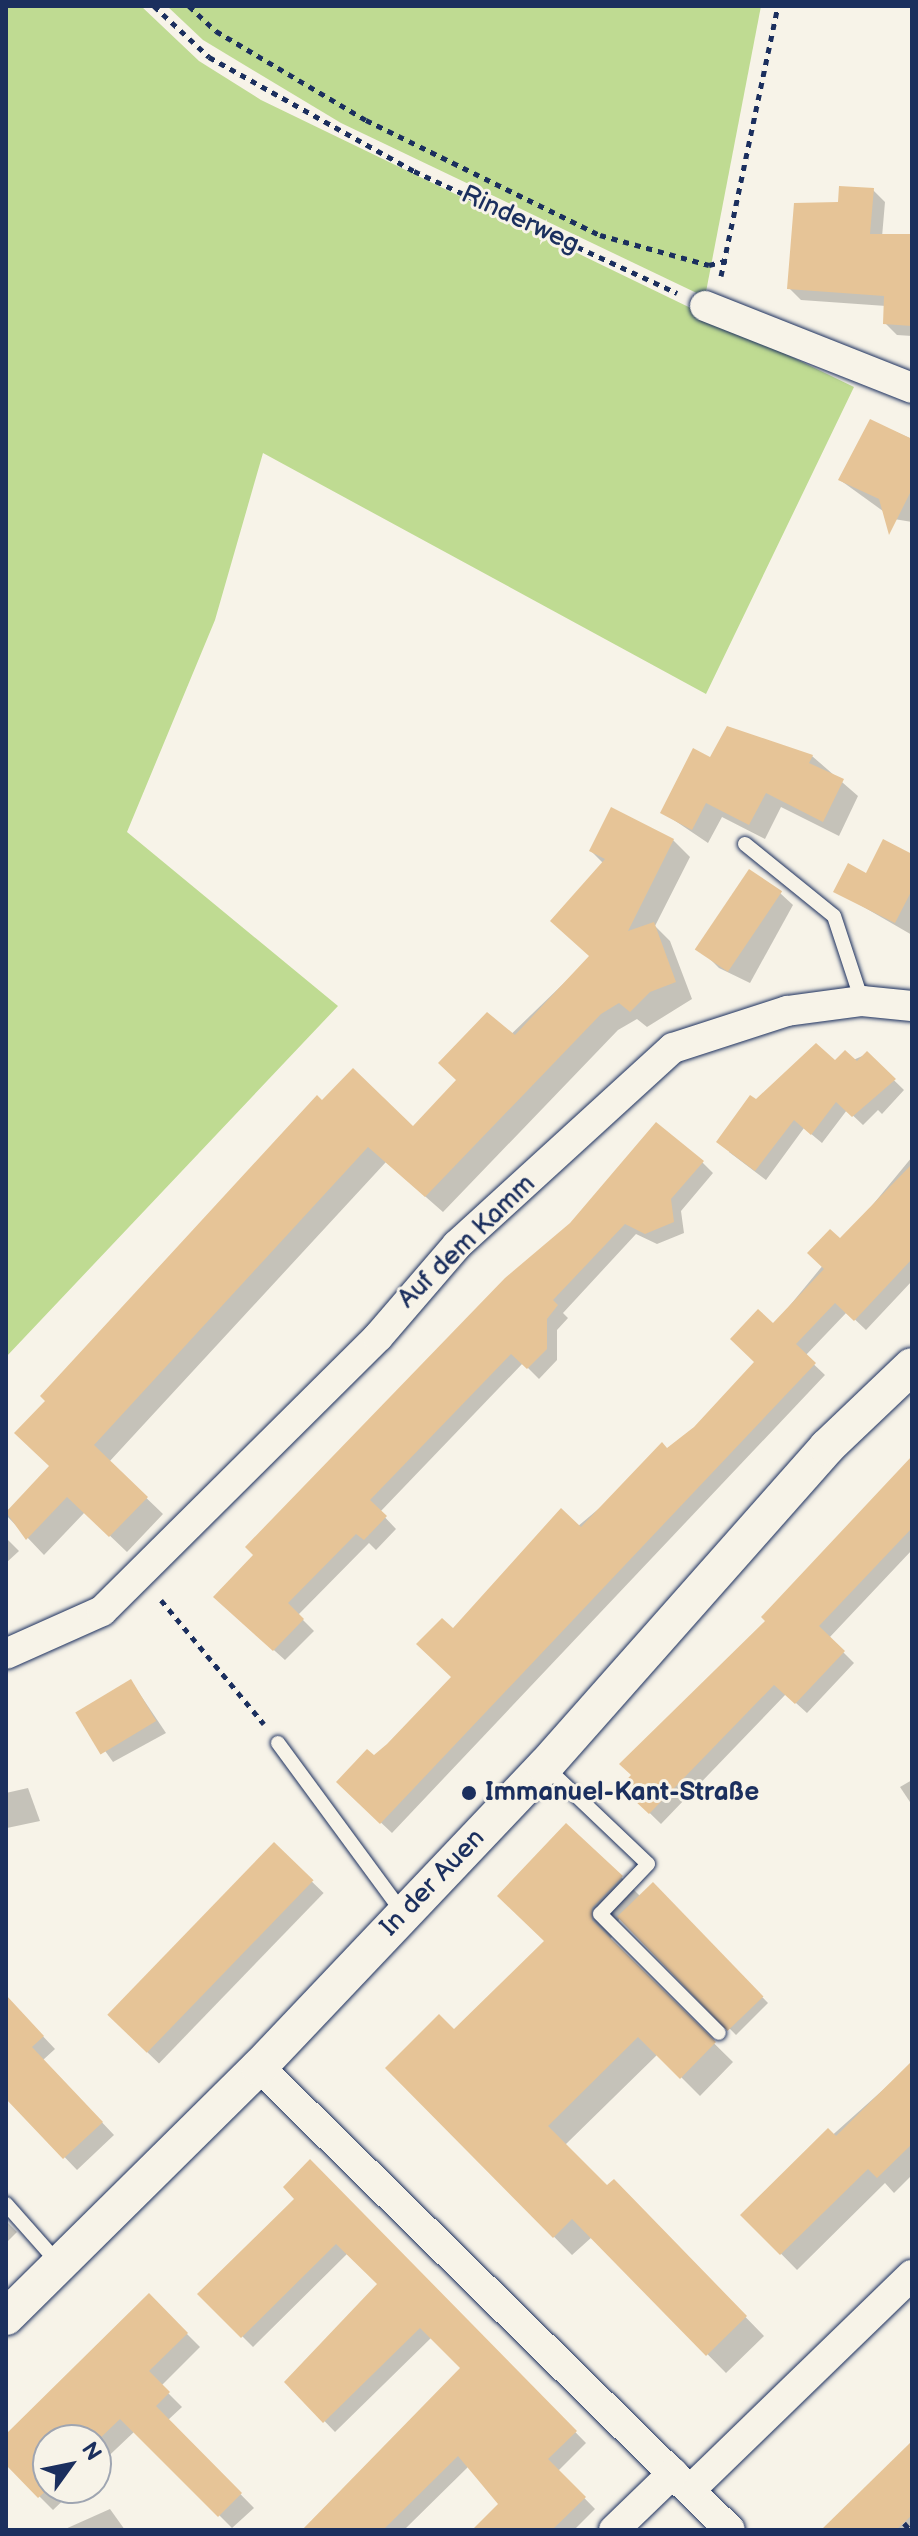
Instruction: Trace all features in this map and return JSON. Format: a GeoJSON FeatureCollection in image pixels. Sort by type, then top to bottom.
{"type":"FeatureCollection","features":[{"type":"Feature","properties":{"kind":"street"},"geometry":{"type":"LineString","coordinates":[[705,306],[912,388]]}},
{"type":"Feature","properties":{"kind":"street","name":"Auf dem Kamm"},"geometry":{"type":"LineString","coordinates":[[6,1654],[102,1611],[378,1337],[457,1245],[494,1217],[624,1086],[673,1048],[722,1028],[862,1001],[912,1006]]}},
{"type":"Feature","properties":{"kind":"street","name":"In der Auen"},"geometry":{"type":"LineString","coordinates":[[6,2317],[62,2268],[259,2067],[545,1766],[827,1447],[912,1366]]}},
{"type":"Feature","properties":{"kind":"street"},"geometry":{"type":"LineString","coordinates":[[259,2067],[730,2530]]}},
{"type":"Feature","properties":{"kind":"street"},"geometry":{"type":"LineString","coordinates":[[614,2530],[681,2481],[912,2275]]}},
{"type":"Feature","properties":{"kind":"lane"},"geometry":{"type":"LineString","coordinates":[[745,844],[834,916],[862,1001]]}},
{"type":"Feature","properties":{"kind":"lane"},"geometry":{"type":"LineString","coordinates":[[278,1743],[404,1913]]}},
{"type":"Feature","properties":{"kind":"lane"},"geometry":{"type":"LineString","coordinates":[[545,1766],[648,1864],[600,1914],[719,2033]]}},
{"type":"Feature","properties":{"kind":"lane"},"geometry":{"type":"LineString","coordinates":[[6,2204],[62,2268]]}},
{"type":"Feature","properties":{"kind":"path","name":"Rinderweg"},"geometry":{"type":"LineString","coordinates":[[154,6],[209,57],[414,171],[705,306]]}},
{"type":"Feature","properties":{"kind":"path"},"geometry":{"type":"LineString","coordinates":[[189,6],[216,31],[366,120],[600,235],[709,265],[729,260]]}},
{"type":"Feature","properties":{"kind":"path"},"geometry":{"type":"LineString","coordinates":[[705,306],[729,260],[778,6]]}},
{"type":"Feature","properties":{"kind":"path"},"geometry":{"type":"LineString","coordinates":[[136,1578],[164,1603],[278,1743]]}},
{"type":"Feature","properties":{"kind":"path"},"geometry":{"type":"LineString","coordinates":[[904,2523],[910,2530]]}},
{"type":"Feature","properties":{"kind":"green space"},"geometry":{"type":"Polygon","coordinates":[[[6,6],[141,6],[199,61],[261,100],[854,387],[706,694],[263,453],[215,620],[127,832],[338,1006],[6,1357],[6,6]]]}},
{"type":"Feature","properties":{"kind":"green space"},"geometry":{"type":"Polygon","coordinates":[[[167,6],[761,6],[705,297],[341,123],[203,40],[167,6]]]}},
{"type":"Feature","properties":{"kind":"building"},"geometry":{"type":"Polygon","coordinates":[[[839,186],[874,188],[870,234],[912,234],[912,326],[883,324],[884,296],[787,289],[794,203],[838,202],[839,186]]]}},
{"type":"Feature","properties":{"kind":"building"},"geometry":{"type":"Polygon","coordinates":[[[870,419],[912,439],[912,489],[889,535],[879,499],[838,480],[870,419]]]}},
{"type":"Feature","properties":{"kind":"building"},"geometry":{"type":"Polygon","coordinates":[[[727,726],[813,755],[809,763],[844,779],[823,822],[766,793],[749,825],[706,803],[692,830],[660,813],[693,748],[710,757],[727,726]]]}},
{"type":"Feature","properties":{"kind":"building"},"geometry":{"type":"Polygon","coordinates":[[[611,807],[674,839],[628,931],[654,922],[676,982],[650,992],[630,1012],[619,1003],[601,1014],[425,1197],[368,1147],[94,1445],[148,1497],[109,1537],[67,1497],[26,1540],[6,1512],[49,1466],[14,1433],[45,1401],[40,1396],[317,1095],[322,1100],[353,1068],[413,1126],[456,1080],[438,1063],[487,1012],[515,1035],[589,956],[550,921],[605,859],[589,851],[611,807]]]}},
{"type":"Feature","properties":{"kind":"building"},"geometry":{"type":"Polygon","coordinates":[[[883,839],[912,854],[912,890],[895,923],[833,892],[848,863],[866,873],[883,839]]]}},
{"type":"Feature","properties":{"kind":"building"},"geometry":{"type":"Polygon","coordinates":[[[749,869],[782,891],[728,972],[695,949],[749,869]]]}},
{"type":"Feature","properties":{"kind":"building"},"geometry":{"type":"Polygon","coordinates":[[[816,1043],[835,1060],[845,1050],[857,1061],[867,1051],[896,1079],[852,1117],[836,1102],[811,1135],[794,1120],[755,1171],[716,1142],[750,1095],[756,1099],[816,1043]]]}},
{"type":"Feature","properties":{"kind":"building"},"geometry":{"type":"Polygon","coordinates":[[[656,1122],[704,1161],[671,1199],[674,1222],[645,1234],[625,1224],[553,1300],[558,1305],[547,1319],[547,1349],[527,1369],[511,1354],[370,1500],[387,1516],[364,1540],[356,1534],[288,1603],[304,1619],[273,1651],[213,1597],[253,1555],[245,1547],[505,1278],[570,1223],[656,1122]]]}},
{"type":"Feature","properties":{"kind":"building"},"geometry":{"type":"Polygon","coordinates":[[[912,1164],[912,1259],[854,1321],[835,1303],[796,1344],[816,1363],[380,1824],[336,1782],[367,1749],[374,1755],[387,1744],[451,1677],[416,1644],[442,1618],[453,1628],[561,1508],[581,1527],[662,1442],[667,1448],[694,1427],[754,1362],[730,1339],[758,1309],[773,1323],[824,1269],[807,1253],[830,1229],[840,1238],[912,1164]]]}},
{"type":"Feature","properties":{"kind":"building"},"geometry":{"type":"Polygon","coordinates":[[[912,1456],[912,1528],[819,1626],[845,1651],[795,1704],[774,1685],[649,1814],[620,1787],[631,1775],[619,1764],[765,1621],[761,1617],[912,1456]]]}},
{"type":"Feature","properties":{"kind":"building"},"geometry":{"type":"Polygon","coordinates":[[[131,1679],[156,1721],[101,1754],[75,1712],[131,1679]]]}},
{"type":"Feature","properties":{"kind":"building"},"geometry":{"type":"Polygon","coordinates":[[[566,1823],[623,1876],[592,1908],[592,1920],[716,2042],[680,2079],[638,2037],[548,2126],[607,2185],[614,2179],[747,2316],[706,2356],[572,2219],[553,2238],[385,2068],[439,2014],[454,2029],[544,1941],[497,1896],[566,1823]]]}},
{"type":"Feature","properties":{"kind":"building"},"geometry":{"type":"Polygon","coordinates":[[[274,1842],[314,1880],[147,2053],[107,2015],[274,1842]]]}},
{"type":"Feature","properties":{"kind":"building"},"geometry":{"type":"Polygon","coordinates":[[[653,1882],[763,1996],[727,2031],[617,1917],[653,1882]]]}},
{"type":"Feature","properties":{"kind":"building"},"geometry":{"type":"Polygon","coordinates":[[[6,1995],[44,2036],[32,2047],[103,2122],[63,2159],[6,2099],[6,1995]]]}},
{"type":"Feature","properties":{"kind":"building"},"geometry":{"type":"Polygon","coordinates":[[[912,2061],[912,2144],[877,2178],[868,2169],[780,2255],[740,2215],[828,2128],[836,2136],[912,2061]]]}},
{"type":"Feature","properties":{"kind":"building"},"geometry":{"type":"Polygon","coordinates":[[[310,2159],[577,2431],[548,2459],[586,2497],[552,2530],[472,2530],[498,2504],[458,2456],[383,2530],[302,2530],[460,2368],[420,2328],[323,2423],[284,2382],[377,2284],[336,2244],[241,2338],[197,2294],[294,2199],[283,2187],[310,2159]]]}},
{"type":"Feature","properties":{"kind":"building"},"geometry":{"type":"Polygon","coordinates":[[[149,2293],[188,2333],[149,2371],[170,2392],[156,2406],[242,2493],[218,2517],[120,2419],[112,2427],[112,2424],[32,2424],[32,2492],[6,2465],[6,2434],[149,2293]]]}},
{"type":"Feature","properties":{"kind":"building"},"geometry":{"type":"Polygon","coordinates":[[[912,2441],[912,2515],[896,2530],[821,2530],[912,2441]]]}},
{"type":"Feature","properties":{"kind":"place","name":"Immanuel-Kant-Straße"},"geometry":{"type":"Point","coordinates":[469,1793]}}]}
